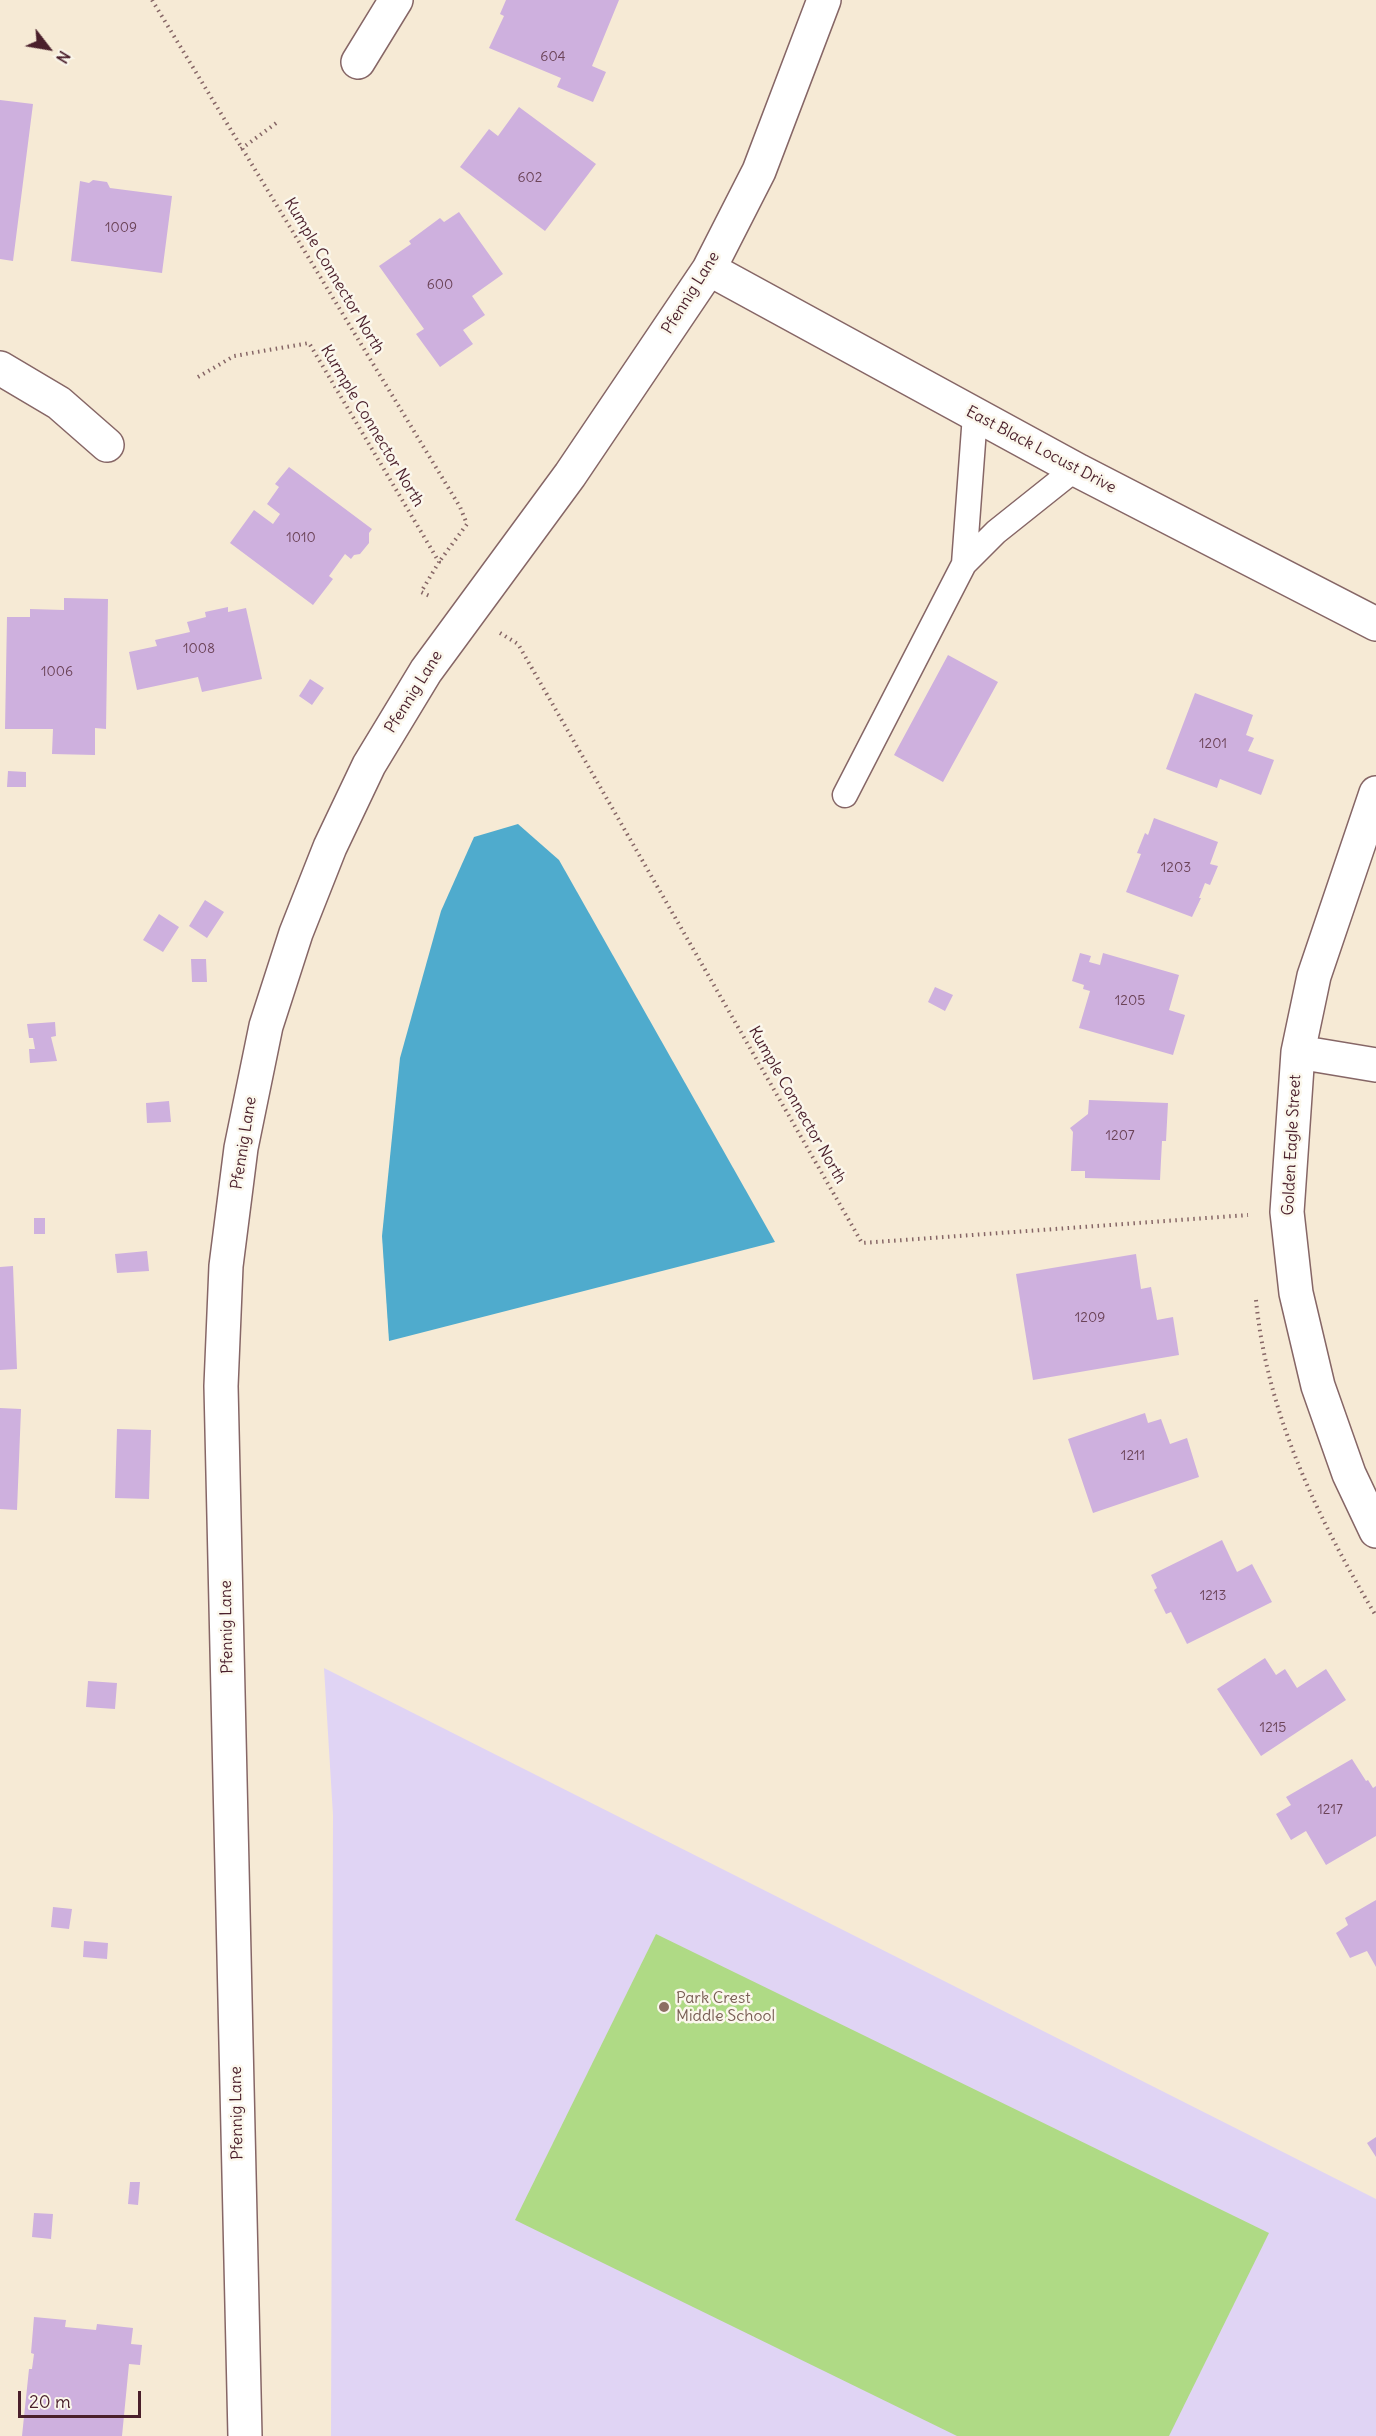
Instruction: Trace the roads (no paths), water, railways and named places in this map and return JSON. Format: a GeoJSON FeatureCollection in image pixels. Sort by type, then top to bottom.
{"type":"FeatureCollection","features":[{"type":"Feature","properties":{"kind":"street"},"geometry":{"type":"LineString","coordinates":[[358,62],[396,0]]}},
{"type":"Feature","properties":{"kind":"street","name":"Pfennig Lane"},"geometry":{"type":"LineString","coordinates":[[245,2436],[221,1386],[226,1266],[241,1148],[266,1026],[296,933],[330,847],[369,765],[426,671],[570,475],[709,269],[759,171],[824,0]]}},
{"type":"Feature","properties":{"kind":"street","name":"East Black Locust Drive"},"geometry":{"type":"LineString","coordinates":[[709,269],[1075,469],[1376,624]]}},
{"type":"Feature","properties":{"kind":"street"},"geometry":{"type":"LineString","coordinates":[[0,368],[59,403],[107,445]]}},
{"type":"Feature","properties":{"kind":"street","name":"Golden Eagle Street"},"geometry":{"type":"LineString","coordinates":[[1376,792],[1314,976],[1298,1052],[1287,1212],[1296,1293],[1318,1386],[1349,1474],[1376,1531]]}},
{"type":"Feature","properties":{"kind":"street"},"geometry":{"type":"LineString","coordinates":[[1298,1052],[1376,1065]]}},
{"type":"Feature","properties":{"kind":"lane"},"geometry":{"type":"LineString","coordinates":[[964,564],[975,414]]}},
{"type":"Feature","properties":{"kind":"lane"},"geometry":{"type":"LineString","coordinates":[[845,795],[964,564],[996,532],[1075,469]]}},
{"type":"Feature","properties":{"kind":"water"},"geometry":{"type":"Polygon","coordinates":[[[518,824],[559,860],[775,1242],[389,1341],[382,1236],[400,1058],[441,911],[474,837],[518,824]]]}},
{"type":"Feature","properties":{"kind":"place","name":"Park Crest Middle School"},"geometry":{"type":"Point","coordinates":[664,2007]}}]}
